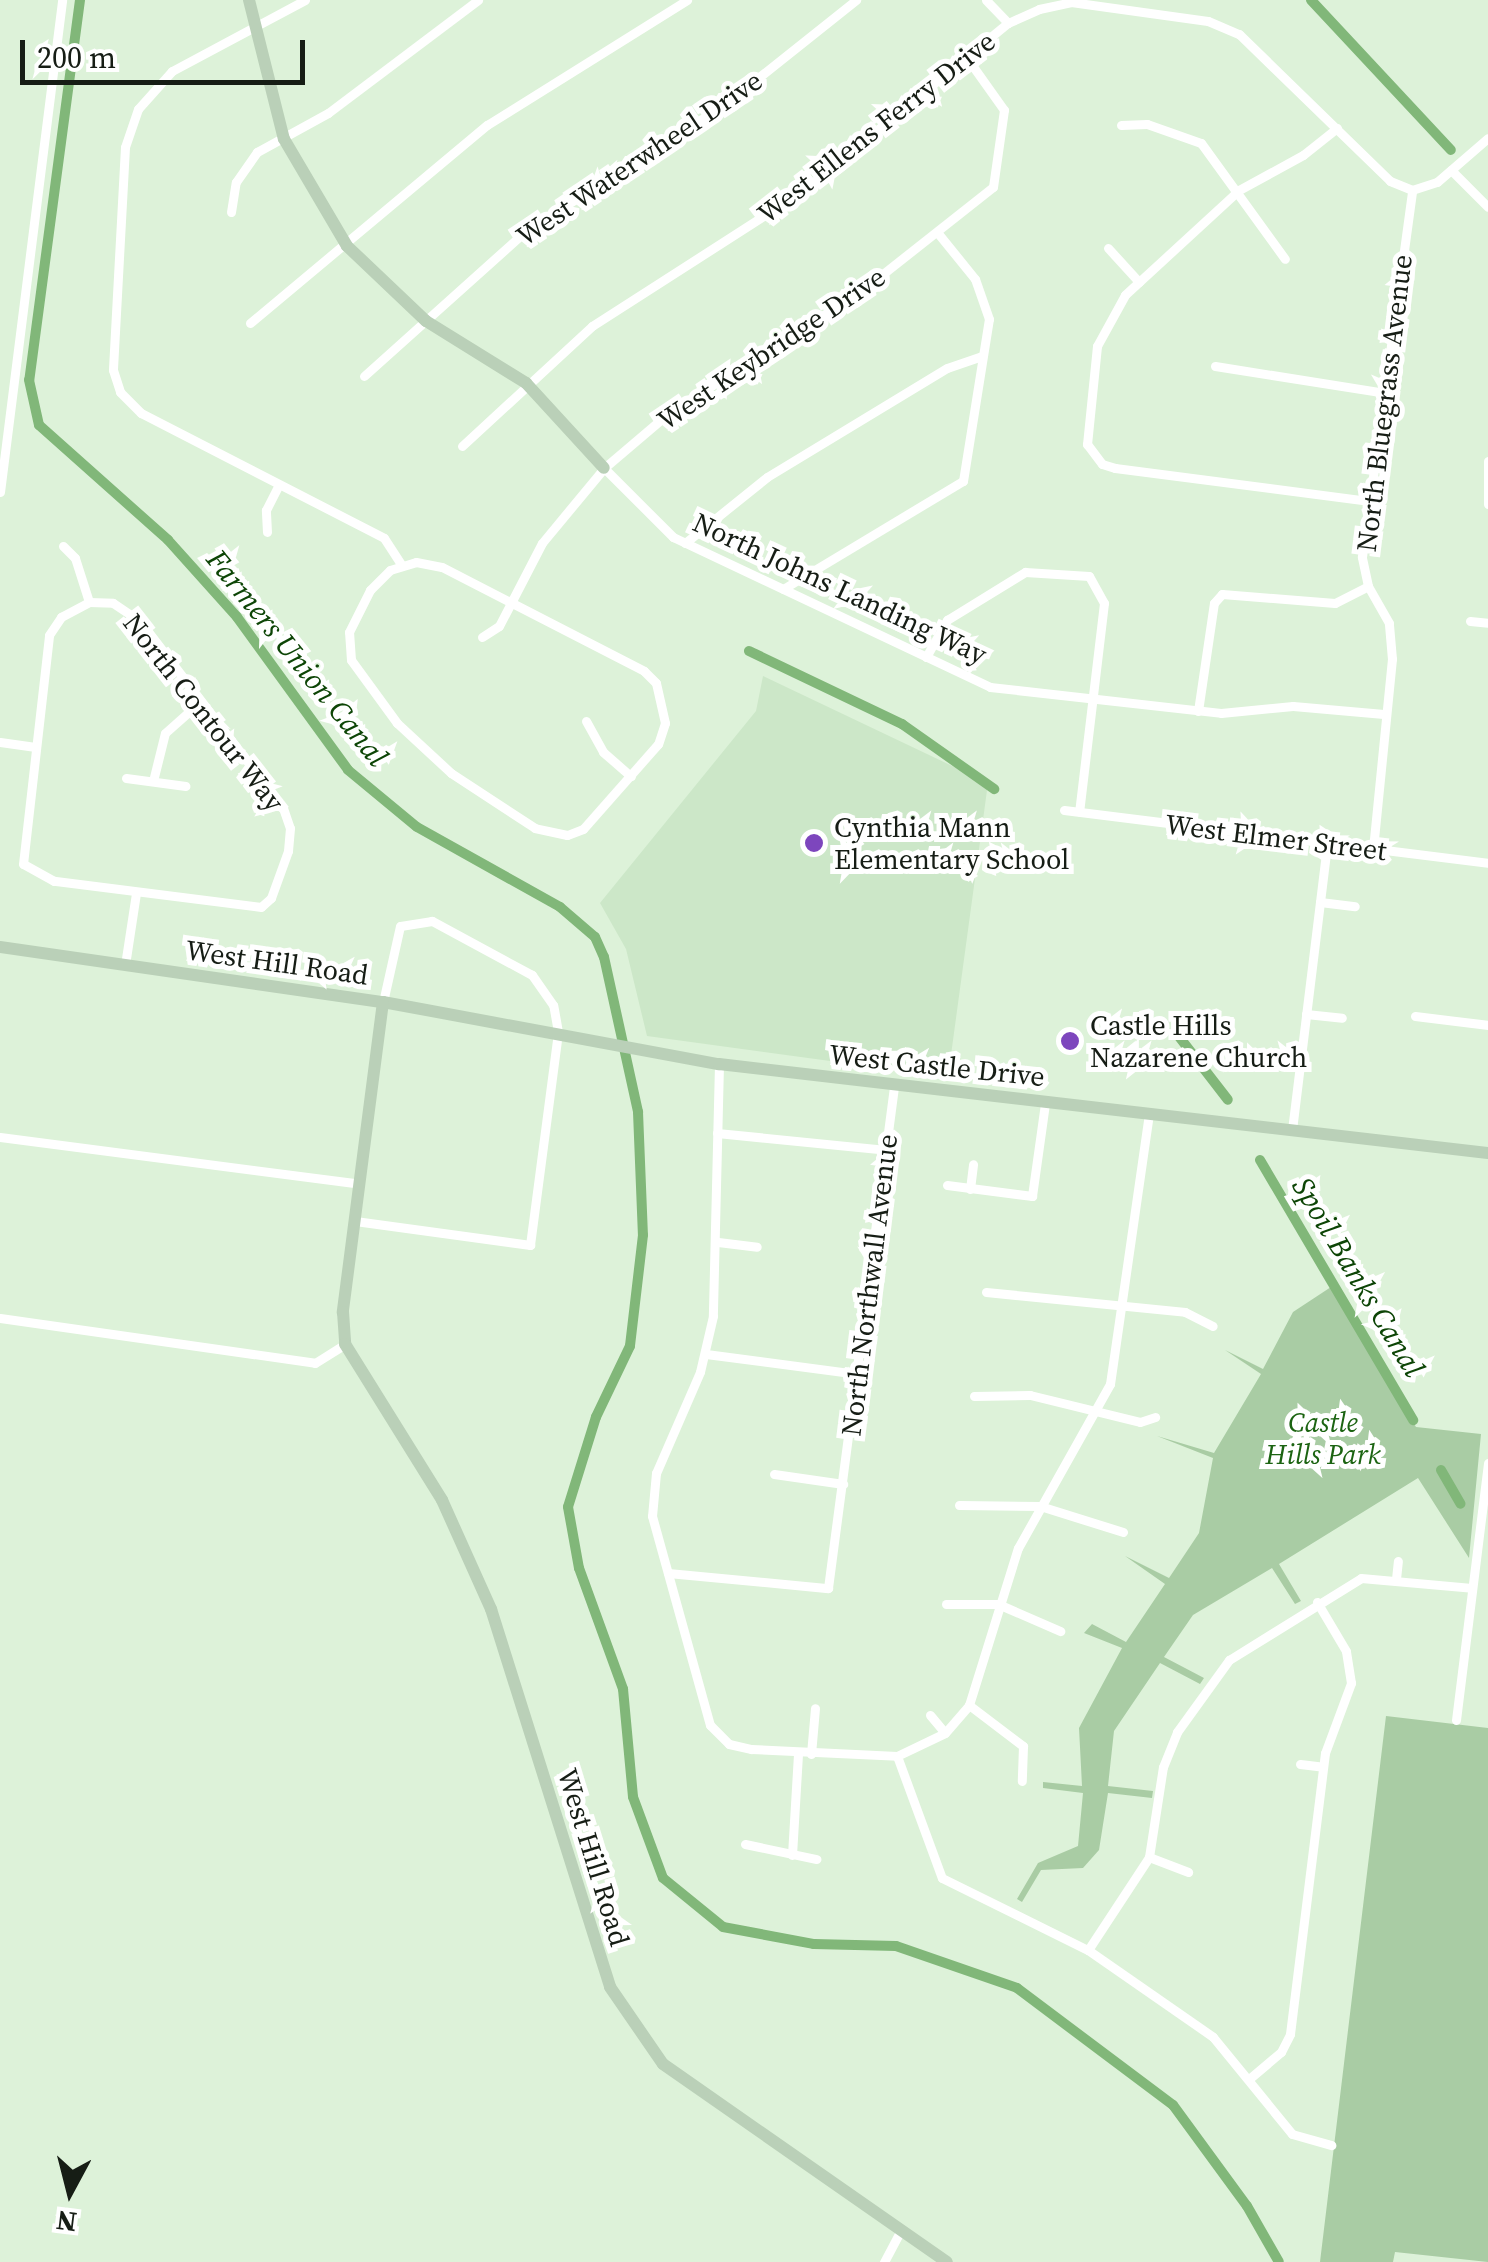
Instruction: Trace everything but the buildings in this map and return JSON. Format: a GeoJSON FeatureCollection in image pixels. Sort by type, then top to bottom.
{"type":"FeatureCollection","features":[{"type":"Feature","properties":{"kind":"street"},"geometry":{"type":"LineString","coordinates":[[0,492],[62,0]]}},
{"type":"Feature","properties":{"kind":"street","name":"North Johns Landing Way"},"geometry":{"type":"LineString","coordinates":[[248,0],[284,139],[346,246],[426,321],[526,383],[656,525],[685,543],[990,687],[1198,711],[1306,706],[1384,714]]}},
{"type":"Feature","properties":{"kind":"street"},"geometry":{"type":"LineString","coordinates":[[305,0],[172,71],[152,88],[129,129],[114,370],[120,392],[141,413],[384,538],[402,564]]}},
{"type":"Feature","properties":{"kind":"street"},"geometry":{"type":"LineString","coordinates":[[231,212],[243,168],[478,0]]}},
{"type":"Feature","properties":{"kind":"street"},"geometry":{"type":"LineString","coordinates":[[250,324],[487,125],[687,0]]}},
{"type":"Feature","properties":{"kind":"street","name":"West Waterwheel Drive"},"geometry":{"type":"LineString","coordinates":[[364,376],[527,230],[724,105],[856,0]]}},
{"type":"Feature","properties":{"kind":"street"},"geometry":{"type":"LineString","coordinates":[[986,0],[1008,24]]}},
{"type":"Feature","properties":{"kind":"street","name":"West Ellens Ferry Drive"},"geometry":{"type":"LineString","coordinates":[[462,446],[526,383],[646,288],[805,189],[1008,24],[1070,2],[1208,21],[1251,45],[1390,180],[1412,190]]}},
{"type":"Feature","properties":{"kind":"street","name":"West Keybridge Drive"},"geometry":{"type":"LineString","coordinates":[[482,636],[499,626],[552,529],[604,468],[671,411],[860,292],[986,194],[998,176],[1002,99],[967,58]]}},
{"type":"Feature","properties":{"kind":"street"},"geometry":{"type":"LineString","coordinates":[[1121,126],[1147,124],[1192,138],[1240,190],[1285,259]]}},
{"type":"Feature","properties":{"kind":"street"},"geometry":{"type":"LineString","coordinates":[[1336,128],[1304,155],[1240,190],[1139,282],[1105,323],[1097,346],[1087,435],[1092,455],[1115,468],[1370,501]]}},
{"type":"Feature","properties":{"kind":"street"},"geometry":{"type":"LineString","coordinates":[[1412,190],[1451,170],[1488,138]]}},
{"type":"Feature","properties":{"kind":"street"},"geometry":{"type":"LineString","coordinates":[[1451,170],[1488,207]]}},
{"type":"Feature","properties":{"kind":"street","name":"North Bluegrass Avenue"},"geometry":{"type":"LineString","coordinates":[[1373,848],[1392,659],[1389,623],[1368,586],[1362,557],[1412,190]]}},
{"type":"Feature","properties":{"kind":"street"},"geometry":{"type":"LineString","coordinates":[[783,590],[963,481],[982,356],[986,298],[937,232]]}},
{"type":"Feature","properties":{"kind":"street"},"geometry":{"type":"LineString","coordinates":[[1108,248],[1139,282]]}},
{"type":"Feature","properties":{"kind":"street"},"geometry":{"type":"LineString","coordinates":[[685,543],[767,477],[947,368],[982,356]]}},
{"type":"Feature","properties":{"kind":"street"},"geometry":{"type":"LineString","coordinates":[[1215,366],[1384,393]]}},
{"type":"Feature","properties":{"kind":"street"},"geometry":{"type":"LineString","coordinates":[[1488,462],[1488,504]]}},
{"type":"Feature","properties":{"kind":"street"},"geometry":{"type":"LineString","coordinates":[[267,532],[266,510],[279,484]]}},
{"type":"Feature","properties":{"kind":"street","name":"North Contour Way"},"geometry":{"type":"LineString","coordinates":[[62,546],[76,558],[89,602],[112,603],[132,613],[283,808],[290,828],[272,898],[261,906],[136,894]]}},
{"type":"Feature","properties":{"kind":"street"},"geometry":{"type":"LineString","coordinates":[[428,563],[644,670],[663,702],[658,744],[597,818],[567,835],[535,828],[451,772],[397,723],[346,648],[370,590],[402,564],[428,563]]}},
{"type":"Feature","properties":{"kind":"street"},"geometry":{"type":"LineString","coordinates":[[926,657],[947,620],[1025,572],[1064,571],[1089,576],[1100,588],[1080,812]]}},
{"type":"Feature","properties":{"kind":"street"},"geometry":{"type":"LineString","coordinates":[[1198,711],[1214,604],[1222,594],[1334,603],[1368,586]]}},
{"type":"Feature","properties":{"kind":"street"},"geometry":{"type":"LineString","coordinates":[[89,602],[61,616],[49,636],[20,853],[39,878],[136,894],[125,965]]}},
{"type":"Feature","properties":{"kind":"street"},"geometry":{"type":"LineString","coordinates":[[1470,621],[1488,623]]}},
{"type":"Feature","properties":{"kind":"street"},"geometry":{"type":"LineString","coordinates":[[153,781],[165,732],[202,702]]}},
{"type":"Feature","properties":{"kind":"street"},"geometry":{"type":"LineString","coordinates":[[586,721],[603,752],[632,776]]}},
{"type":"Feature","properties":{"kind":"street"},"geometry":{"type":"LineString","coordinates":[[0,742],[34,746]]}},
{"type":"Feature","properties":{"kind":"street"},"geometry":{"type":"LineString","coordinates":[[126,778],[184,786]]}},
{"type":"Feature","properties":{"kind":"street","name":"West Elmer Street"},"geometry":{"type":"LineString","coordinates":[[1064,810],[1488,864]]}},
{"type":"Feature","properties":{"kind":"street"},"geometry":{"type":"LineString","coordinates":[[1292,1130],[1327,843]]}},
{"type":"Feature","properties":{"kind":"street"},"geometry":{"type":"LineString","coordinates":[[1320,902],[1356,906]]}},
{"type":"Feature","properties":{"kind":"street"},"geometry":{"type":"LineString","coordinates":[[355,1222],[530,1246],[558,1032],[553,1005],[532,974],[432,920],[400,926],[383,1002]]}},
{"type":"Feature","properties":{"kind":"street","name":"West Hill Road"},"geometry":{"type":"LineString","coordinates":[[0,947],[383,1002],[343,1312],[346,1344],[442,1500],[478,1576],[603,1970],[636,2034],[676,2074],[947,2262]]}},
{"type":"Feature","properties":{"kind":"street","name":"West Castle Drive"},"geometry":{"type":"LineString","coordinates":[[383,1002],[720,1064],[894,1087],[1488,1152]]}},
{"type":"Feature","properties":{"kind":"street"},"geometry":{"type":"LineString","coordinates":[[1306,1014],[1342,1018]]}},
{"type":"Feature","properties":{"kind":"street"},"geometry":{"type":"LineString","coordinates":[[1415,1016],[1488,1025]]}},
{"type":"Feature","properties":{"kind":"street"},"geometry":{"type":"LineString","coordinates":[[720,1064],[718,1242],[706,1354],[651,1491],[668,1573],[714,1732],[729,1744],[798,1753],[897,1756],[945,1733],[969,1705],[998,1604],[1040,1506],[1098,1410],[1116,1359],[1149,1113]]}},
{"type":"Feature","properties":{"kind":"street","name":"North Northwall Avenue"},"geometry":{"type":"LineString","coordinates":[[668,1573],[828,1588],[894,1087]]}},
{"type":"Feature","properties":{"kind":"street"},"geometry":{"type":"LineString","coordinates":[[947,1185],[1032,1196],[1045,1102]]}},
{"type":"Feature","properties":{"kind":"street"},"geometry":{"type":"LineString","coordinates":[[717,1133],[886,1150]]}},
{"type":"Feature","properties":{"kind":"street"},"geometry":{"type":"LineString","coordinates":[[0,1138],[360,1184]]}},
{"type":"Feature","properties":{"kind":"street"},"geometry":{"type":"LineString","coordinates":[[970,1189],[973,1164]]}},
{"type":"Feature","properties":{"kind":"street"},"geometry":{"type":"LineString","coordinates":[[718,1242],[758,1247]]}},
{"type":"Feature","properties":{"kind":"street"},"geometry":{"type":"LineString","coordinates":[[986,1292],[1185,1312],[1213,1326]]}},
{"type":"Feature","properties":{"kind":"street"},"geometry":{"type":"LineString","coordinates":[[0,1318],[314,1363],[331,1357],[346,1344]]}},
{"type":"Feature","properties":{"kind":"street"},"geometry":{"type":"LineString","coordinates":[[706,1354],[858,1374]]}},
{"type":"Feature","properties":{"kind":"street"},"geometry":{"type":"LineString","coordinates":[[974,1396],[1030,1394],[1140,1422],[1155,1417]]}},
{"type":"Feature","properties":{"kind":"street"},"geometry":{"type":"LineString","coordinates":[[1456,1720],[1488,1463]]}},
{"type":"Feature","properties":{"kind":"street"},"geometry":{"type":"LineString","coordinates":[[774,1474],[844,1484]]}},
{"type":"Feature","properties":{"kind":"street"},"geometry":{"type":"LineString","coordinates":[[959,1506],[1040,1506],[1123,1532]]}},
{"type":"Feature","properties":{"kind":"street"},"geometry":{"type":"LineString","coordinates":[[1396,1579],[1398,1561]]}},
{"type":"Feature","properties":{"kind":"street"},"geometry":{"type":"LineString","coordinates":[[1088,1950],[1150,1857],[1164,1767],[1177,1732],[1228,1660],[1361,1578],[1472,1588]]}},
{"type":"Feature","properties":{"kind":"street"},"geometry":{"type":"LineString","coordinates":[[1249,2079],[1281,2052],[1290,2034],[1323,1767],[1352,1683],[1346,1652],[1317,1602]]}},
{"type":"Feature","properties":{"kind":"street"},"geometry":{"type":"LineString","coordinates":[[946,1604],[998,1604],[1060,1631]]}},
{"type":"Feature","properties":{"kind":"street"},"geometry":{"type":"LineString","coordinates":[[969,1705],[1023,1746],[1022,1782]]}},
{"type":"Feature","properties":{"kind":"street"},"geometry":{"type":"LineString","coordinates":[[811,1754],[815,1708]]}},
{"type":"Feature","properties":{"kind":"street"},"geometry":{"type":"LineString","coordinates":[[930,1715],[945,1733]]}},
{"type":"Feature","properties":{"kind":"street"},"geometry":{"type":"LineString","coordinates":[[792,1855],[798,1753]]}},
{"type":"Feature","properties":{"kind":"street"},"geometry":{"type":"LineString","coordinates":[[897,1756],[942,1878],[1088,1950],[1213,2037],[1292,2134],[1331,2146]]}},
{"type":"Feature","properties":{"kind":"street"},"geometry":{"type":"LineString","coordinates":[[1300,1764],[1323,1767]]}},
{"type":"Feature","properties":{"kind":"street"},"geometry":{"type":"LineString","coordinates":[[745,1844],[816,1859]]}},
{"type":"Feature","properties":{"kind":"street"},"geometry":{"type":"LineString","coordinates":[[1150,1857],[1188,1872]]}},
{"type":"Feature","properties":{"kind":"street"},"geometry":{"type":"LineString","coordinates":[[934,1886],[942,1878]]}},
{"type":"Feature","properties":{"kind":"street"},"geometry":{"type":"LineString","coordinates":[[884,2262],[901,2230]]}},
{"type":"Feature","properties":{"kind":"shaded area","name":"Cynthia Mann Elementary School"},"geometry":{"type":"Polygon","coordinates":[[[763,676],[988,783],[948,1077],[647,1036],[626,949],[600,903],[756,711],[763,676]]]}},
{"type":"Feature","properties":{"kind":"green space","name":"Castle Hills Park"},"geometry":{"type":"Polygon","coordinates":[[[1331,1287],[1416,1427],[1481,1434],[1469,1558],[1418,1478],[1279,1564],[1301,1601],[1295,1604],[1272,1568],[1193,1615],[1164,1657],[1204,1678],[1200,1684],[1160,1663],[1114,1731],[1108,1786],[1153,1791],[1152,1798],[1108,1793],[1099,1850],[1083,1868],[1041,1870],[1022,1902],[1017,1899],[1038,1863],[1078,1846],[1083,1793],[1043,1788],[1043,1782],[1082,1786],[1079,1728],[1122,1648],[1084,1633],[1092,1624],[1126,1642],[1165,1584],[1125,1556],[1169,1578],[1199,1533],[1213,1458],[1157,1436],[1214,1453],[1261,1374],[1225,1350],[1263,1369],[1293,1312],[1331,1287]]]}},
{"type":"Feature","properties":{"kind":"green space"},"geometry":{"type":"Polygon","coordinates":[[[1386,1716],[1488,1728],[1488,2262],[1395,2252],[1393,2262],[1320,2262],[1386,1716]]]}},
{"type":"Feature","properties":{"kind":"waterway","name":"Farmers Union Canal"},"geometry":{"type":"LineString","coordinates":[[80,0],[29,380],[39,425],[168,540],[237,617],[348,770],[417,827],[560,907],[595,937],[604,957],[638,1112],[643,1235],[630,1346],[596,1417],[568,1507],[579,1568],[623,1689],[633,1797],[663,1878],[723,1927],[814,1944],[896,1946],[1017,1988],[1173,2105],[1247,2206],[1279,2262]]}},
{"type":"Feature","properties":{"kind":"waterway"},"geometry":{"type":"LineString","coordinates":[[1311,0],[1451,150]]}},
{"type":"Feature","properties":{"kind":"waterway","name":"Spoil Banks Canal"},"geometry":{"type":"LineString","coordinates":[[749,651],[902,724],[994,789]]}},
{"type":"Feature","properties":{"kind":"waterway"},"geometry":{"type":"LineString","coordinates":[[1177,1034],[1228,1100]]}},
{"type":"Feature","properties":{"kind":"waterway","name":"Spoil Banks Canal"},"geometry":{"type":"LineString","coordinates":[[1260,1160],[1413,1420]]}},
{"type":"Feature","properties":{"kind":"waterway"},"geometry":{"type":"LineString","coordinates":[[1441,1470],[1461,1504]]}},
{"type":"Feature","properties":{"kind":"place","name":"Cynthia Mann Elementary School"},"geometry":{"type":"Point","coordinates":[814,843]}},
{"type":"Feature","properties":{"kind":"place","name":"Castle Hills Nazarene Church"},"geometry":{"type":"Point","coordinates":[1070,1041]}}]}
